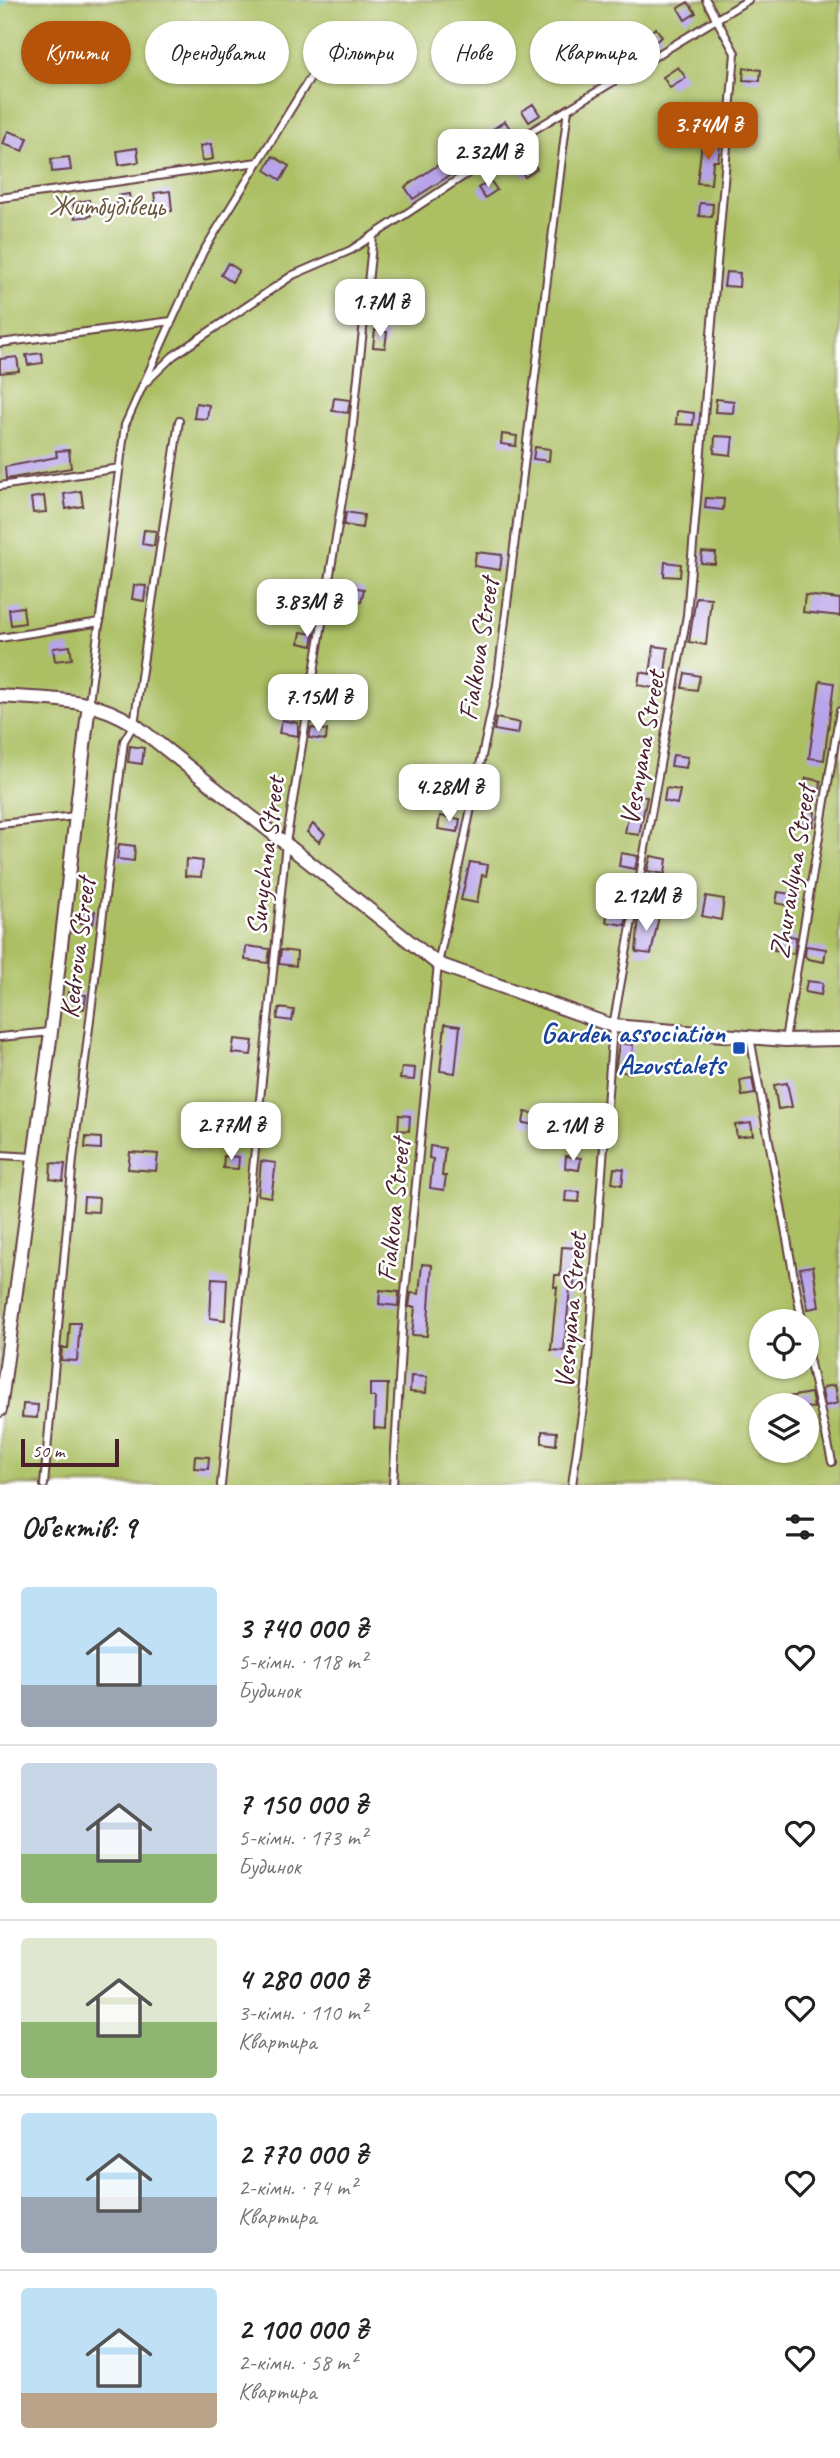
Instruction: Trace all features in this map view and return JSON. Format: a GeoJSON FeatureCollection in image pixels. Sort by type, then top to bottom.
{"type":"FeatureCollection","features":[{"type":"Feature","properties":{"kind":"street"},"geometry":{"type":"LineString","coordinates":[[0,696],[89,703],[109,708],[134,724],[438,964],[613,1026],[785,1040],[840,1040]]}},
{"type":"Feature","properties":{"kind":"street"},"geometry":{"type":"LineString","coordinates":[[0,1410],[51,1032],[89,703]]}},
{"type":"Feature","properties":{"kind":"lane","name":"Vesnyana Street"},"geometry":{"type":"LineString","coordinates":[[572,1485],[586,1386],[613,1026],[687,615],[735,54],[706,0]]}},
{"type":"Feature","properties":{"kind":"lane"},"geometry":{"type":"LineString","coordinates":[[142,386],[173,356],[293,275],[351,250],[568,109],[748,0]]}},
{"type":"Feature","properties":{"kind":"lane"},"geometry":{"type":"LineString","coordinates":[[89,703],[125,425],[203,252],[306,84]]}},
{"type":"Feature","properties":{"kind":"lane","name":"Fialkova Street"},"geometry":{"type":"LineString","coordinates":[[393,1485],[403,1313],[438,964],[497,685],[568,109]]}},
{"type":"Feature","properties":{"kind":"lane"},"geometry":{"type":"LineString","coordinates":[[0,198],[258,162]]}},
{"type":"Feature","properties":{"kind":"lane","name":"Sunychna Street"},"geometry":{"type":"LineString","coordinates":[[221,1485],[286,843],[350,452],[373,236]]}},
{"type":"Feature","properties":{"kind":"lane"},"geometry":{"type":"LineString","coordinates":[[0,343],[172,321]]}},
{"type":"Feature","properties":{"kind":"lane","name":"Kedrova Street"},"geometry":{"type":"LineString","coordinates":[[44,1485],[75,1145],[124,741],[134,724],[178,421]]}},
{"type":"Feature","properties":{"kind":"lane"},"geometry":{"type":"LineString","coordinates":[[0,486],[120,468]]}},
{"type":"Feature","properties":{"kind":"lane"},"geometry":{"type":"LineString","coordinates":[[0,638],[100,622]]}},
{"type":"Feature","properties":{"kind":"lane","name":"Zhuravlyna Street"},"geometry":{"type":"LineString","coordinates":[[785,1040],[840,711]]}},
{"type":"Feature","properties":{"kind":"lane"},"geometry":{"type":"LineString","coordinates":[[0,824],[76,816]]}},
{"type":"Feature","properties":{"kind":"lane"},"geometry":{"type":"LineString","coordinates":[[0,1038],[51,1032]]}},
{"type":"Feature","properties":{"kind":"lane"},"geometry":{"type":"LineString","coordinates":[[750,1037],[800,1309]]}},
{"type":"Feature","properties":{"kind":"lane"},"geometry":{"type":"LineString","coordinates":[[0,1155],[34,1157]]}},
{"type":"Feature","properties":{"kind":"lane"},"geometry":{"type":"LineString","coordinates":[[813,1379],[832,1462]]}},
{"type":"Feature","properties":{"kind":"green space","name":"Житбудівець"},"geometry":{"type":"Polygon","coordinates":[[[0,0],[840,0],[840,1485],[0,1485],[0,0]]]}},
{"type":"Feature","properties":{"kind":"building"},"geometry":{"type":"Polygon","coordinates":[[[688,2],[696,13],[685,20],[678,8],[688,2]]]}},
{"type":"Feature","properties":{"kind":"building"},"geometry":{"type":"Polygon","coordinates":[[[678,67],[686,78],[670,88],[663,77],[678,67]]]}},
{"type":"Feature","properties":{"kind":"building"},"geometry":{"type":"Polygon","coordinates":[[[744,68],[761,70],[760,81],[743,80],[744,68]]]}},
{"type":"Feature","properties":{"kind":"building"},"geometry":{"type":"Polygon","coordinates":[[[533,104],[540,115],[529,122],[522,111],[533,104]]]}},
{"type":"Feature","properties":{"kind":"building"},"geometry":{"type":"Polygon","coordinates":[[[740,111],[755,112],[754,123],[739,121],[740,111]]]}},
{"type":"Feature","properties":{"kind":"building"},"geometry":{"type":"Polygon","coordinates":[[[505,121],[514,135],[475,159],[467,147],[505,121]]]}},
{"type":"Feature","properties":{"kind":"building"},"geometry":{"type":"Polygon","coordinates":[[[8,131],[28,138],[23,151],[3,144],[8,131]]]}},
{"type":"Feature","properties":{"kind":"building"},"geometry":{"type":"Polygon","coordinates":[[[702,143],[720,145],[718,161],[713,161],[711,184],[697,183],[702,143]]]}},
{"type":"Feature","properties":{"kind":"building"},"geometry":{"type":"Polygon","coordinates":[[[211,144],[213,159],[202,161],[200,146],[211,144]]]}},
{"type":"Feature","properties":{"kind":"building"},"geometry":{"type":"Polygon","coordinates":[[[137,148],[139,162],[119,165],[117,151],[137,148]]]}},
{"type":"Feature","properties":{"kind":"building"},"geometry":{"type":"Polygon","coordinates":[[[528,155],[537,169],[525,177],[516,163],[528,155]]]}},
{"type":"Feature","properties":{"kind":"building"},"geometry":{"type":"Polygon","coordinates":[[[273,156],[289,166],[281,180],[265,170],[273,156]]]}},
{"type":"Feature","properties":{"kind":"building"},"geometry":{"type":"Polygon","coordinates":[[[69,157],[71,170],[52,172],[51,159],[69,157]]]}},
{"type":"Feature","properties":{"kind":"building"},"geometry":{"type":"Polygon","coordinates":[[[444,161],[452,174],[413,199],[405,187],[444,161]]]}},
{"type":"Feature","properties":{"kind":"building"},"geometry":{"type":"Polygon","coordinates":[[[490,180],[497,190],[485,198],[478,188],[490,180]]]}},
{"type":"Feature","properties":{"kind":"building"},"geometry":{"type":"Polygon","coordinates":[[[170,191],[172,211],[157,213],[154,193],[170,191]]]}},
{"type":"Feature","properties":{"kind":"building"},"geometry":{"type":"Polygon","coordinates":[[[129,194],[131,208],[118,210],[116,196],[129,194]]]}},
{"type":"Feature","properties":{"kind":"building"},"geometry":{"type":"Polygon","coordinates":[[[89,200],[91,216],[75,218],[73,203],[89,200]]]}},
{"type":"Feature","properties":{"kind":"building"},"geometry":{"type":"Polygon","coordinates":[[[700,203],[713,204],[712,217],[699,216],[700,203]]]}},
{"type":"Feature","properties":{"kind":"building"},"geometry":{"type":"Polygon","coordinates":[[[228,263],[239,270],[232,282],[221,275],[228,263]]]}},
{"type":"Feature","properties":{"kind":"building"},"geometry":{"type":"Polygon","coordinates":[[[726,272],[740,273],[739,287],[724,286],[726,272]]]}},
{"type":"Feature","properties":{"kind":"building"},"geometry":{"type":"Polygon","coordinates":[[[381,302],[392,303],[390,318],[379,316],[381,302]]]}},
{"type":"Feature","properties":{"kind":"building"},"geometry":{"type":"Polygon","coordinates":[[[375,330],[387,332],[385,348],[373,347],[375,330]]]}},
{"type":"Feature","properties":{"kind":"building"},"geometry":{"type":"Polygon","coordinates":[[[42,353],[43,363],[28,365],[26,355],[42,353]]]}},
{"type":"Feature","properties":{"kind":"building"},"geometry":{"type":"Polygon","coordinates":[[[17,357],[19,371],[0,373],[0,359],[17,357]]]}},
{"type":"Feature","properties":{"kind":"building"},"geometry":{"type":"Polygon","coordinates":[[[334,398],[350,400],[348,413],[332,411],[334,398]]]}},
{"type":"Feature","properties":{"kind":"building"},"geometry":{"type":"Polygon","coordinates":[[[716,399],[734,401],[733,413],[715,412],[716,399]]]}},
{"type":"Feature","properties":{"kind":"building"},"geometry":{"type":"Polygon","coordinates":[[[196,403],[209,405],[207,419],[194,418],[196,403]]]}},
{"type":"Feature","properties":{"kind":"building"},"geometry":{"type":"Polygon","coordinates":[[[677,411],[694,413],[693,425],[676,424],[677,411]]]}},
{"type":"Feature","properties":{"kind":"building"},"geometry":{"type":"Polygon","coordinates":[[[502,434],[517,436],[516,446],[501,444],[502,434]]]}},
{"type":"Feature","properties":{"kind":"building"},"geometry":{"type":"Polygon","coordinates":[[[715,436],[733,437],[731,455],[714,453],[715,436]]]}},
{"type":"Feature","properties":{"kind":"building"},"geometry":{"type":"Polygon","coordinates":[[[535,447],[550,449],[549,461],[533,459],[535,447]]]}},
{"type":"Feature","properties":{"kind":"building"},"geometry":{"type":"Polygon","coordinates":[[[69,450],[71,468],[6,479],[5,467],[57,457],[56,451],[69,450]]]}},
{"type":"Feature","properties":{"kind":"building"},"geometry":{"type":"Polygon","coordinates":[[[81,491],[83,506],[66,509],[64,494],[81,491]]]}},
{"type":"Feature","properties":{"kind":"building"},"geometry":{"type":"Polygon","coordinates":[[[44,496],[46,512],[33,513],[31,498],[44,496]]]}},
{"type":"Feature","properties":{"kind":"building"},"geometry":{"type":"Polygon","coordinates":[[[706,498],[724,499],[723,510],[705,508],[706,498]]]}},
{"type":"Feature","properties":{"kind":"building"},"geometry":{"type":"Polygon","coordinates":[[[346,512],[364,515],[362,528],[344,525],[346,512]]]}},
{"type":"Feature","properties":{"kind":"building"},"geometry":{"type":"Polygon","coordinates":[[[144,530],[156,531],[154,546],[142,544],[144,530]]]}},
{"type":"Feature","properties":{"kind":"building"},"geometry":{"type":"Polygon","coordinates":[[[476,552],[502,555],[500,570],[474,566],[476,552]]]}},
{"type":"Feature","properties":{"kind":"building"},"geometry":{"type":"Polygon","coordinates":[[[702,552],[716,553],[715,564],[701,563],[702,552]]]}},
{"type":"Feature","properties":{"kind":"building"},"geometry":{"type":"Polygon","coordinates":[[[665,562],[681,564],[680,577],[664,576],[665,562]]]}},
{"type":"Feature","properties":{"kind":"building"},"geometry":{"type":"Polygon","coordinates":[[[134,585],[146,586],[144,601],[132,599],[134,585]]]}},
{"type":"Feature","properties":{"kind":"building"},"geometry":{"type":"Polygon","coordinates":[[[338,585],[364,589],[361,602],[336,598],[338,585]]]}},
{"type":"Feature","properties":{"kind":"building"},"geometry":{"type":"Polygon","coordinates":[[[805,595],[840,599],[840,616],[803,612],[805,595]]]}},
{"type":"Feature","properties":{"kind":"building"},"geometry":{"type":"Polygon","coordinates":[[[696,597],[711,598],[706,645],[689,642],[696,597]]]}},
{"type":"Feature","properties":{"kind":"building"},"geometry":{"type":"Polygon","coordinates":[[[23,607],[25,623],[11,625],[9,609],[23,607]]]}},
{"type":"Feature","properties":{"kind":"building"},"geometry":{"type":"Polygon","coordinates":[[[301,632],[314,634],[312,646],[299,643],[301,632]]]}},
{"type":"Feature","properties":{"kind":"building"},"geometry":{"type":"Polygon","coordinates":[[[70,646],[72,659],[55,661],[53,648],[70,646]]]}},
{"type":"Feature","properties":{"kind":"building"},"geometry":{"type":"Polygon","coordinates":[[[654,646],[668,648],[663,690],[638,685],[640,672],[650,674],[654,646]]]}},
{"type":"Feature","properties":{"kind":"building"},"geometry":{"type":"Polygon","coordinates":[[[685,673],[700,676],[697,690],[682,688],[685,673]]]}},
{"type":"Feature","properties":{"kind":"building"},"geometry":{"type":"Polygon","coordinates":[[[820,681],[834,683],[824,760],[809,758],[820,681]]]}},
{"type":"Feature","properties":{"kind":"building"},"geometry":{"type":"Polygon","coordinates":[[[496,718],[520,723],[518,734],[494,730],[496,718]]]}},
{"type":"Feature","properties":{"kind":"building"},"geometry":{"type":"Polygon","coordinates":[[[282,720],[298,723],[298,736],[279,733],[282,720]]]}},
{"type":"Feature","properties":{"kind":"building"},"geometry":{"type":"Polygon","coordinates":[[[311,728],[327,730],[326,740],[309,738],[311,728]]]}},
{"type":"Feature","properties":{"kind":"building"},"geometry":{"type":"Polygon","coordinates":[[[130,746],[144,748],[142,764],[128,762],[130,746]]]}},
{"type":"Feature","properties":{"kind":"building"},"geometry":{"type":"Polygon","coordinates":[[[673,755],[688,757],[686,768],[671,766],[673,755]]]}},
{"type":"Feature","properties":{"kind":"building"},"geometry":{"type":"Polygon","coordinates":[[[806,778],[821,781],[820,792],[804,790],[806,778]]]}},
{"type":"Feature","properties":{"kind":"building"},"geometry":{"type":"Polygon","coordinates":[[[666,788],[680,790],[677,804],[664,801],[666,788]]]}},
{"type":"Feature","properties":{"kind":"building"},"geometry":{"type":"Polygon","coordinates":[[[632,795],[647,797],[639,835],[625,833],[632,795]]]}},
{"type":"Feature","properties":{"kind":"building"},"geometry":{"type":"Polygon","coordinates":[[[803,810],[815,812],[813,826],[801,824],[803,810]]]}},
{"type":"Feature","properties":{"kind":"building"},"geometry":{"type":"Polygon","coordinates":[[[440,816],[460,819],[458,832],[438,829],[440,816]]]}},
{"type":"Feature","properties":{"kind":"building"},"geometry":{"type":"Polygon","coordinates":[[[313,824],[325,834],[319,842],[307,832],[313,824]]]}},
{"type":"Feature","properties":{"kind":"building"},"geometry":{"type":"Polygon","coordinates":[[[119,844],[135,846],[134,861],[117,859],[119,844]]]}},
{"type":"Feature","properties":{"kind":"building"},"geometry":{"type":"Polygon","coordinates":[[[621,853],[638,856],[635,869],[619,866],[621,853]]]}},
{"type":"Feature","properties":{"kind":"building"},"geometry":{"type":"Polygon","coordinates":[[[651,856],[667,859],[665,874],[647,871],[651,856]]]}},
{"type":"Feature","properties":{"kind":"building"},"geometry":{"type":"Polygon","coordinates":[[[186,859],[203,861],[201,877],[185,876],[186,859]]]}},
{"type":"Feature","properties":{"kind":"building"},"geometry":{"type":"Polygon","coordinates":[[[470,862],[488,865],[486,876],[482,875],[477,903],[461,900],[470,862]]]}},
{"type":"Feature","properties":{"kind":"building"},"geometry":{"type":"Polygon","coordinates":[[[778,892],[797,895],[795,907],[776,903],[778,892]]]}},
{"type":"Feature","properties":{"kind":"building"},"geometry":{"type":"Polygon","coordinates":[[[706,896],[724,899],[721,920],[702,916],[706,896]]]}},
{"type":"Feature","properties":{"kind":"building"},"geometry":{"type":"Polygon","coordinates":[[[81,910],[95,911],[93,924],[80,923],[81,910]]]}},
{"type":"Feature","properties":{"kind":"building"},"geometry":{"type":"Polygon","coordinates":[[[608,910],[628,913],[625,925],[606,922],[608,910]]]}},
{"type":"Feature","properties":{"kind":"building"},"geometry":{"type":"Polygon","coordinates":[[[639,915],[659,916],[651,954],[636,952],[639,915]]]}},
{"type":"Feature","properties":{"kind":"building"},"geometry":{"type":"Polygon","coordinates":[[[780,934],[796,937],[794,954],[774,950],[780,934]]]}},
{"type":"Feature","properties":{"kind":"building"},"geometry":{"type":"Polygon","coordinates":[[[246,946],[270,949],[268,963],[245,960],[246,946]]]}},
{"type":"Feature","properties":{"kind":"building"},"geometry":{"type":"Polygon","coordinates":[[[806,946],[826,949],[824,962],[808,959],[805,956],[806,946]]]}},
{"type":"Feature","properties":{"kind":"building"},"geometry":{"type":"Polygon","coordinates":[[[281,950],[297,952],[296,966],[279,964],[281,950]]]}},
{"type":"Feature","properties":{"kind":"building"},"geometry":{"type":"Polygon","coordinates":[[[807,981],[823,983],[821,995],[805,992],[807,981]]]}},
{"type":"Feature","properties":{"kind":"building"},"geometry":{"type":"Polygon","coordinates":[[[68,992],[86,995],[84,1009],[66,1007],[68,992]]]}},
{"type":"Feature","properties":{"kind":"building"},"geometry":{"type":"Polygon","coordinates":[[[279,1008],[294,1010],[292,1021],[277,1019],[279,1008]]]}},
{"type":"Feature","properties":{"kind":"building"},"geometry":{"type":"Polygon","coordinates":[[[445,1024],[460,1026],[455,1073],[440,1071],[445,1024]]]}},
{"type":"Feature","properties":{"kind":"building"},"geometry":{"type":"Polygon","coordinates":[[[234,1039],[253,1041],[251,1055],[232,1053],[234,1039]]]}},
{"type":"Feature","properties":{"kind":"building"},"geometry":{"type":"Polygon","coordinates":[[[619,1043],[633,1045],[630,1073],[615,1071],[619,1043]]]}},
{"type":"Feature","properties":{"kind":"building"},"geometry":{"type":"Polygon","coordinates":[[[402,1067],[415,1068],[414,1080],[400,1079],[402,1067]]]}},
{"type":"Feature","properties":{"kind":"building"},"geometry":{"type":"Polygon","coordinates":[[[752,1078],[755,1094],[742,1096],[740,1080],[752,1078]]]}},
{"type":"Feature","properties":{"kind":"building"},"geometry":{"type":"Polygon","coordinates":[[[787,1083],[792,1107],[778,1109],[774,1085],[787,1083]]]}},
{"type":"Feature","properties":{"kind":"building"},"geometry":{"type":"Polygon","coordinates":[[[525,1112],[545,1115],[543,1126],[523,1123],[525,1112]]]}},
{"type":"Feature","properties":{"kind":"building"},"geometry":{"type":"Polygon","coordinates":[[[399,1115],[410,1116],[409,1131],[398,1130],[399,1115]]]}},
{"type":"Feature","properties":{"kind":"building"},"geometry":{"type":"Polygon","coordinates":[[[751,1123],[753,1135],[737,1137],[735,1125],[751,1123]]]}},
{"type":"Feature","properties":{"kind":"building"},"geometry":{"type":"Polygon","coordinates":[[[86,1137],[101,1138],[101,1149],[85,1148],[86,1137]]]}},
{"type":"Feature","properties":{"kind":"building"},"geometry":{"type":"Polygon","coordinates":[[[430,1146],[445,1148],[442,1176],[446,1176],[444,1190],[430,1188],[433,1159],[429,1158],[430,1146]]]}},
{"type":"Feature","properties":{"kind":"building"},"geometry":{"type":"Polygon","coordinates":[[[130,1152],[158,1154],[156,1171],[128,1169],[130,1152]]]}},
{"type":"Feature","properties":{"kind":"building"},"geometry":{"type":"Polygon","coordinates":[[[224,1156],[239,1157],[238,1169],[223,1168],[224,1156]]]}},
{"type":"Feature","properties":{"kind":"building"},"geometry":{"type":"Polygon","coordinates":[[[566,1156],[581,1158],[579,1170],[565,1168],[566,1156]]]}},
{"type":"Feature","properties":{"kind":"building"},"geometry":{"type":"Polygon","coordinates":[[[261,1161],[276,1163],[271,1197],[258,1195],[261,1161]]]}},
{"type":"Feature","properties":{"kind":"building"},"geometry":{"type":"Polygon","coordinates":[[[51,1163],[65,1164],[63,1181],[50,1179],[51,1163]]]}},
{"type":"Feature","properties":{"kind":"building"},"geometry":{"type":"Polygon","coordinates":[[[614,1168],[624,1169],[622,1185],[612,1183],[614,1168]]]}},
{"type":"Feature","properties":{"kind":"building"},"geometry":{"type":"Polygon","coordinates":[[[566,1191],[580,1192],[579,1202],[565,1201],[566,1191]]]}},
{"type":"Feature","properties":{"kind":"building"},"geometry":{"type":"Polygon","coordinates":[[[84,1197],[99,1198],[98,1212],[83,1211],[84,1197]]]}},
{"type":"Feature","properties":{"kind":"building"},"geometry":{"type":"Polygon","coordinates":[[[562,1247],[576,1248],[574,1288],[570,1288],[564,1351],[551,1350],[557,1287],[554,1287],[555,1275],[560,1275],[562,1247]]]}},
{"type":"Feature","properties":{"kind":"building"},"geometry":{"type":"Polygon","coordinates":[[[422,1264],[432,1265],[427,1336],[412,1335],[415,1307],[409,1307],[411,1293],[419,1294],[422,1264]]]}},
{"type":"Feature","properties":{"kind":"building"},"geometry":{"type":"Polygon","coordinates":[[[813,1266],[819,1307],[808,1309],[800,1268],[813,1266]]]}},
{"type":"Feature","properties":{"kind":"building"},"geometry":{"type":"Polygon","coordinates":[[[212,1278],[227,1279],[225,1320],[210,1318],[212,1278]]]}},
{"type":"Feature","properties":{"kind":"building"},"geometry":{"type":"Polygon","coordinates":[[[380,1290],[399,1292],[398,1306],[379,1304],[380,1290]]]}},
{"type":"Feature","properties":{"kind":"building"},"geometry":{"type":"Polygon","coordinates":[[[70,1323],[80,1323],[77,1361],[61,1360],[62,1348],[68,1348],[70,1323]]]}},
{"type":"Feature","properties":{"kind":"building"},"geometry":{"type":"Polygon","coordinates":[[[411,1376],[427,1377],[426,1393],[410,1392],[411,1376]]]}},
{"type":"Feature","properties":{"kind":"building"},"geometry":{"type":"Polygon","coordinates":[[[370,1384],[388,1384],[386,1429],[374,1428],[375,1397],[370,1397],[370,1384]]]}},
{"type":"Feature","properties":{"kind":"building"},"geometry":{"type":"Polygon","coordinates":[[[835,1385],[838,1403],[825,1406],[822,1391],[824,1387],[835,1385]]]}},
{"type":"Feature","properties":{"kind":"building"},"geometry":{"type":"Polygon","coordinates":[[[23,1404],[38,1405],[37,1418],[22,1417],[23,1404]]]}},
{"type":"Feature","properties":{"kind":"building"},"geometry":{"type":"Polygon","coordinates":[[[542,1431],[557,1432],[556,1445],[542,1443],[542,1431]]]}},
{"type":"Feature","properties":{"kind":"building"},"geometry":{"type":"Polygon","coordinates":[[[195,1456],[209,1457],[208,1469],[194,1468],[195,1456]]]}},
{"type":"Feature","properties":{"kind":"waterway"},"geometry":{"type":"LineString","coordinates":[[0,6],[5,0]]}},
{"type":"Feature","properties":{"kind":"place","name":"Garden association Azovstalets"},"geometry":{"type":"Point","coordinates":[739,1048]}}]}
